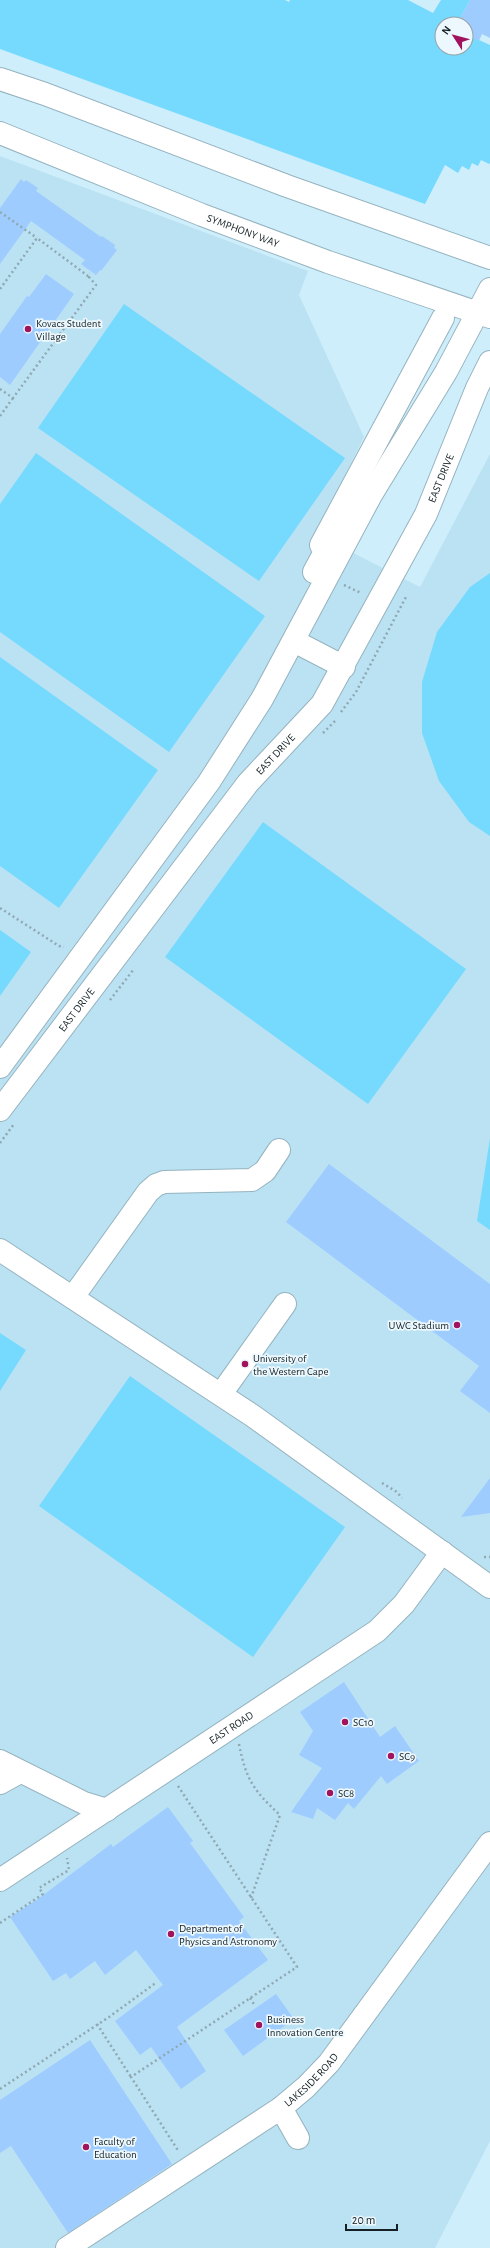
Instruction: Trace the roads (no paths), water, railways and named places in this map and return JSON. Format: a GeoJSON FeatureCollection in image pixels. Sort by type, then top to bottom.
{"type":"FeatureCollection","features":[{"type":"Feature","properties":{"kind":"main road"},"geometry":{"type":"LineString","coordinates":[[0,79],[45,94],[287,186],[490,258]]}},
{"type":"Feature","properties":{"kind":"main road","name":"SYMPHONY WAY"},"geometry":{"type":"LineString","coordinates":[[0,133],[209,218],[328,262],[484,315]]}},
{"type":"Feature","properties":{"kind":"main road"},"geometry":{"type":"LineString","coordinates":[[0,1067],[210,782],[262,699],[370,495],[446,372],[484,315],[490,289]]}},
{"type":"Feature","properties":{"kind":"main road"},"geometry":{"type":"LineString","coordinates":[[70,948],[219,747],[242,712],[327,548],[321,545],[443,318]]}},
{"type":"Feature","properties":{"kind":"main road","name":"EAST DRIVE"},"geometry":{"type":"LineString","coordinates":[[10,1114],[248,783],[322,704],[344,667],[426,514],[477,388],[490,362]]}},
{"type":"Feature","properties":{"kind":"main road"},"geometry":{"type":"LineString","coordinates":[[294,641],[344,667]]}},
{"type":"Feature","properties":{"kind":"main road"},"geometry":{"type":"LineString","coordinates":[[72,1297],[148,1192],[156,1185],[174,1181],[252,1180],[265,1170],[279,1150]]}},
{"type":"Feature","properties":{"kind":"main road"},"geometry":{"type":"LineString","coordinates":[[0,1250],[221,1394],[490,1588]]}},
{"type":"Feature","properties":{"kind":"main road"},"geometry":{"type":"LineString","coordinates":[[221,1394],[285,1304]]}},
{"type":"Feature","properties":{"kind":"main road","name":"EAST ROAD"},"geometry":{"type":"LineString","coordinates":[[0,1880],[377,1631],[404,1604],[442,1552]]}},
{"type":"Feature","properties":{"kind":"main road"},"geometry":{"type":"LineString","coordinates":[[6,1770],[84,1803],[107,1810]]}},
{"type":"Feature","properties":{"kind":"main road","name":"LAKESIDE ROAD"},"geometry":{"type":"LineString","coordinates":[[67,2248],[281,2108],[306,2087],[329,2062],[490,1843]]}},
{"type":"Feature","properties":{"kind":"main road"},"geometry":{"type":"LineString","coordinates":[[281,2108],[298,2138]]}},
{"type":"Feature","properties":{"kind":"place","name":"Kovacs Student Village"},"geometry":{"type":"Point","coordinates":[28,329]}},
{"type":"Feature","properties":{"kind":"place","name":"UWC Stadium"},"geometry":{"type":"Point","coordinates":[457,1325]}},
{"type":"Feature","properties":{"kind":"place","name":"University of the Western Cape"},"geometry":{"type":"Point","coordinates":[245,1364]}},
{"type":"Feature","properties":{"kind":"place","name":"SC10"},"geometry":{"type":"Point","coordinates":[345,1722]}},
{"type":"Feature","properties":{"kind":"place","name":"SC9"},"geometry":{"type":"Point","coordinates":[391,1756]}},
{"type":"Feature","properties":{"kind":"place","name":"SC8"},"geometry":{"type":"Point","coordinates":[330,1793]}},
{"type":"Feature","properties":{"kind":"place","name":"Department of Physics and Astronomy"},"geometry":{"type":"Point","coordinates":[171,1934]}},
{"type":"Feature","properties":{"kind":"place","name":"Business Innovation Centre"},"geometry":{"type":"Point","coordinates":[259,2025]}},
{"type":"Feature","properties":{"kind":"place","name":"Faculty of Education"},"geometry":{"type":"Point","coordinates":[86,2147]}}]}
